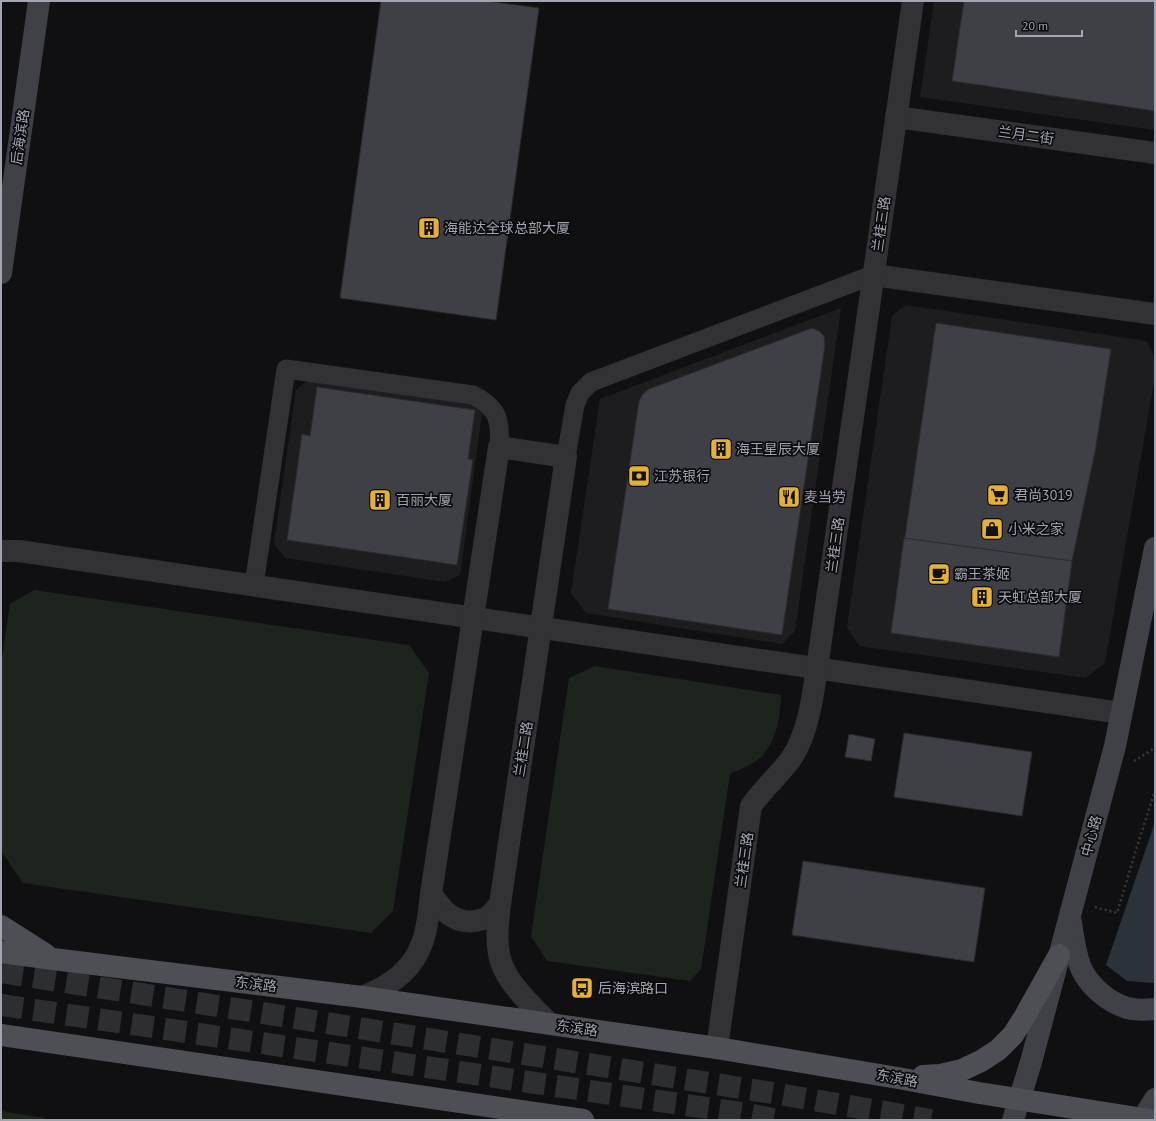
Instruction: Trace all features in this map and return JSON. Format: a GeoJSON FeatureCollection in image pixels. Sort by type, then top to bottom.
{"type":"FeatureCollection","features":[{"type":"Feature","properties":{"kind":"main road","name":"后海滨路"},"geometry":{"type":"LineString","coordinates":[[1,273],[39,1]]}},
{"type":"Feature","properties":{"kind":"main road","name":"中心路"},"geometry":{"type":"LineString","coordinates":[[1013,1120],[1031,1062],[1115,746],[1155,548]]}},
{"type":"Feature","properties":{"kind":"main road"},"geometry":{"type":"LineString","coordinates":[[1070,915],[1073,942],[1081,968],[1092,984],[1109,999],[1128,1008],[1148,1010],[1155,1009]]}},
{"type":"Feature","properties":{"kind":"main road"},"geometry":{"type":"LineString","coordinates":[[1,926],[53,959]]}},
{"type":"Feature","properties":{"kind":"main road","name":"东滨路"},"geometry":{"type":"LineString","coordinates":[[1,952],[362,997],[717,1048],[1145,1120]]}},
{"type":"Feature","properties":{"kind":"main road"},"geometry":{"type":"LineString","coordinates":[[898,1078],[940,1075],[962,1070],[981,1061],[998,1050],[1012,1035],[1025,1016],[1059,955]]}},
{"type":"Feature","properties":{"kind":"main road"},"geometry":{"type":"LineString","coordinates":[[1,1035],[583,1120]]}},
{"type":"Feature","properties":{"kind":"main road"},"geometry":{"type":"LineString","coordinates":[[1,1048],[36,1040]]}},
{"type":"Feature","properties":{"kind":"main road"},"geometry":{"type":"LineString","coordinates":[[1145,1120],[1155,1099]]}},
{"type":"Feature","properties":{"kind":"street","name":"兰桂三路"},"geometry":{"type":"LineString","coordinates":[[717,1048],[751,806],[791,758],[800,742],[811,708],[913,1]]}},
{"type":"Feature","properties":{"kind":"street","name":"兰月二街"},"geometry":{"type":"LineString","coordinates":[[896,117],[1155,153]]}},
{"type":"Feature","properties":{"kind":"street"},"geometry":{"type":"LineString","coordinates":[[499,447],[566,457],[575,405],[580,393],[591,382],[873,275],[1155,314]]}},
{"type":"Feature","properties":{"kind":"street"},"geometry":{"type":"LineString","coordinates":[[254,585],[286,369],[473,396],[483,401],[493,410],[498,420],[500,432],[499,447],[431,894],[422,943],[416,958],[406,970],[391,983],[378,991],[362,997]]}},
{"type":"Feature","properties":{"kind":"street","name":"兰桂二路"},"geometry":{"type":"LineString","coordinates":[[550,1024],[524,998],[510,980],[501,963],[497,929],[566,457]]}},
{"type":"Feature","properties":{"kind":"street"},"geometry":{"type":"LineString","coordinates":[[1,551],[19,551],[1121,713]]}},
{"type":"Feature","properties":{"kind":"street"},"geometry":{"type":"LineString","coordinates":[[431,894],[446,912],[453,917],[472,921],[482,919],[490,915],[500,904]]}},
{"type":"Feature","properties":{"kind":"path"},"geometry":{"type":"LineString","coordinates":[[1117,913],[1155,791]]}},
{"type":"Feature","properties":{"kind":"shaded area"},"geometry":{"type":"Polygon","coordinates":[[[934,1],[1155,1],[1155,130],[920,97],[934,1]]]}},
{"type":"Feature","properties":{"kind":"shaded area"},"geometry":{"type":"Polygon","coordinates":[[[906,305],[1147,341],[1155,358],[1155,376],[1105,663],[1086,678],[859,646],[847,627],[892,316],[906,305]]]}},
{"type":"Feature","properties":{"kind":"shaded area","name":"海王星辰大厦"},"geometry":{"type":"Polygon","coordinates":[[[841,308],[795,631],[782,644],[586,613],[571,593],[600,399],[841,308]]]}},
{"type":"Feature","properties":{"kind":"shaded area","name":"百丽大厦"},"geometry":{"type":"Polygon","coordinates":[[[309,379],[473,402],[482,414],[460,575],[445,582],[285,558],[274,543],[296,390],[309,379]]]}},
{"type":"Feature","properties":{"kind":"shaded area"},"geometry":{"type":"Polygon","coordinates":[[[34,590],[409,645],[429,673],[393,911],[371,933],[23,883],[1,851],[1,664],[10,604],[34,590]]]}},
{"type":"Feature","properties":{"kind":"shaded area"},"geometry":{"type":"Polygon","coordinates":[[[595,666],[781,695],[777,728],[771,744],[761,757],[746,767],[730,774],[701,969],[690,981],[547,961],[531,936],[569,678],[595,666]]]}},
{"type":"Feature","properties":{"kind":"shaded area"},"geometry":{"type":"Polygon","coordinates":[[[1155,822],[1155,980],[1154,983],[1127,981],[1106,965],[1155,822]]]}},
{"type":"Feature","properties":{"kind":"shaded area"},"geometry":{"type":"Polygon","coordinates":[[[1,1111],[45,1118],[45,1120],[1,1120],[1,1111]]]}},
{"type":"Feature","properties":{"kind":"building","name":"海能达全球总部大厦"},"geometry":{"type":"Polygon","coordinates":[[[381,1],[486,1],[539,8],[496,320],[340,298],[381,1]]]}},
{"type":"Feature","properties":{"kind":"building"},"geometry":{"type":"Polygon","coordinates":[[[964,1],[1155,1],[1155,111],[952,81],[964,1]]]}},
{"type":"Feature","properties":{"kind":"building","name":"君尚3019"},"geometry":{"type":"Polygon","coordinates":[[[936,323],[1111,349],[1095,452],[1072,561],[1059,657],[891,633],[936,323]]]}},
{"type":"Feature","properties":{"kind":"building","name":"海王星辰大厦"},"geometry":{"type":"Polygon","coordinates":[[[812,328],[819,331],[824,336],[825,345],[782,635],[608,609],[639,401],[643,394],[649,389],[812,328]]]}},
{"type":"Feature","properties":{"kind":"building","name":"百丽大厦"},"geometry":{"type":"Polygon","coordinates":[[[317,387],[475,410],[468,459],[473,460],[457,565],[287,540],[302,434],[310,436],[317,387]]]}},
{"type":"Feature","properties":{"kind":"building","name":"天虹总部大厦"},"geometry":{"type":"Polygon","coordinates":[[[904,538],[1072,561],[1059,657],[891,633],[904,538]]]}},
{"type":"Feature","properties":{"kind":"building"},"geometry":{"type":"Polygon","coordinates":[[[904,733],[1032,752],[1022,816],[894,797],[904,733]]]}},
{"type":"Feature","properties":{"kind":"building"},"geometry":{"type":"Polygon","coordinates":[[[849,734],[875,739],[871,761],[845,757],[849,734]]]}},
{"type":"Feature","properties":{"kind":"building"},"geometry":{"type":"Polygon","coordinates":[[[803,861],[985,888],[974,962],[792,935],[803,861]]]}},
{"type":"Feature","properties":{"kind":"tunnel"},"geometry":{"type":"LineString","coordinates":[[1,972],[773,1093],[931,1120]]}},
{"type":"Feature","properties":{"kind":"tunnel"},"geometry":{"type":"LineString","coordinates":[[1,1005],[748,1114],[777,1120]]}},
{"type":"Feature","properties":{"kind":"place","name":"海能达全球总部大厦"},"geometry":{"type":"Point","coordinates":[429,228]}},
{"type":"Feature","properties":{"kind":"place","name":"海王星辰大厦"},"geometry":{"type":"Point","coordinates":[721,449]}},
{"type":"Feature","properties":{"kind":"place","name":"江苏银行"},"geometry":{"type":"Point","coordinates":[639,476]}},
{"type":"Feature","properties":{"kind":"place","name":"君尚3019"},"geometry":{"type":"Point","coordinates":[998,495]}},
{"type":"Feature","properties":{"kind":"place","name":"麦当劳"},"geometry":{"type":"Point","coordinates":[789,497]}},
{"type":"Feature","properties":{"kind":"place","name":"百丽大厦"},"geometry":{"type":"Point","coordinates":[380,500]}},
{"type":"Feature","properties":{"kind":"place","name":"小米之家"},"geometry":{"type":"Point","coordinates":[992,529]}},
{"type":"Feature","properties":{"kind":"place","name":"霸王茶姬"},"geometry":{"type":"Point","coordinates":[939,574]}},
{"type":"Feature","properties":{"kind":"place","name":"天虹总部大厦"},"geometry":{"type":"Point","coordinates":[982,597]}},
{"type":"Feature","properties":{"kind":"place","name":"后海滨路口"},"geometry":{"type":"Point","coordinates":[582,988]}}]}
